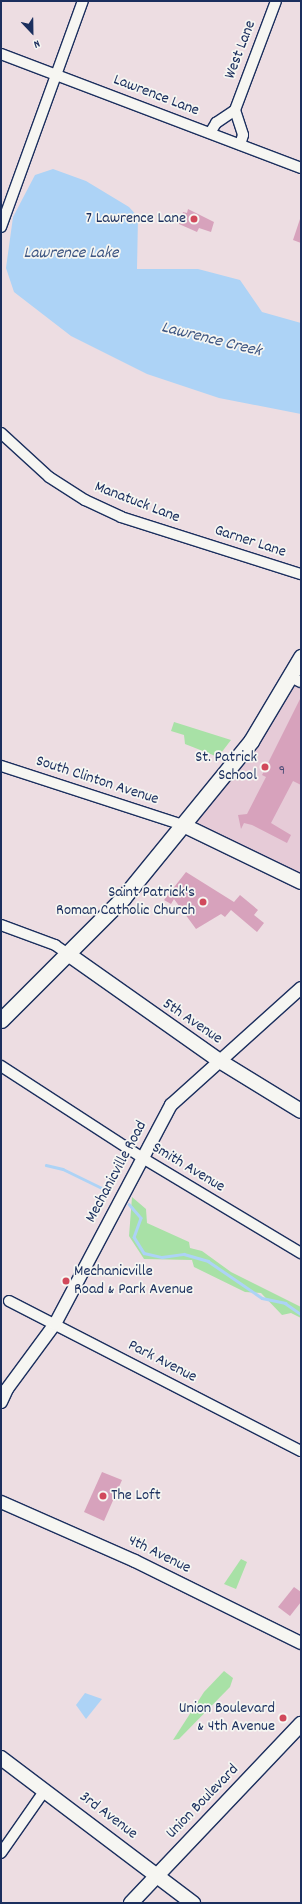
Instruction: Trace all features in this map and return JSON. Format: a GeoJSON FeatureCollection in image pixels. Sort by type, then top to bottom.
{"type":"FeatureCollection","features":[{"type":"Feature","properties":{"kind":"main road"},"geometry":{"type":"LineString","coordinates":[[3,1014],[68,954],[123,898],[251,741],[295,679],[301,656]]}},
{"type":"Feature","properties":{"kind":"main road"},"geometry":{"type":"LineString","coordinates":[[183,825],[301,882]]}},
{"type":"Feature","properties":{"kind":"main road","name":"5th Avenue"},"geometry":{"type":"LineString","coordinates":[[68,954],[218,1060],[301,1111]]}},
{"type":"Feature","properties":{"kind":"main road","name":"Union Boulevard"},"geometry":{"type":"LineString","coordinates":[[131,1903],[301,1724]]}},
{"type":"Feature","properties":{"kind":"main road","name":"3rd Avenue"},"geometry":{"type":"LineString","coordinates":[[1,1758],[158,1874],[193,1903]]}},
{"type":"Feature","properties":{"kind":"street"},"geometry":{"type":"LineString","coordinates":[[1,228],[83,1]]}},
{"type":"Feature","properties":{"kind":"street","name":"West Lane"},"geometry":{"type":"LineString","coordinates":[[235,110],[276,1]]}},
{"type":"Feature","properties":{"kind":"street","name":"Lawrence Lane"},"geometry":{"type":"LineString","coordinates":[[1,54],[301,168]]}},
{"type":"Feature","properties":{"kind":"street"},"geometry":{"type":"LineString","coordinates":[[210,133],[216,123],[235,110],[244,135],[240,145]]}},
{"type":"Feature","properties":{"kind":"street","name":"Manatuck Lane"},"geometry":{"type":"LineString","coordinates":[[1,433],[49,476],[85,500],[121,516],[189,538]]}},
{"type":"Feature","properties":{"kind":"street","name":"Garner Lane"},"geometry":{"type":"LineString","coordinates":[[189,538],[301,574]]}},
{"type":"Feature","properties":{"kind":"street","name":"South Clinton Avenue"},"geometry":{"type":"LineString","coordinates":[[1,766],[183,825]]}},
{"type":"Feature","properties":{"kind":"street"},"geometry":{"type":"LineString","coordinates":[[1,924],[55,945],[68,954]]}},
{"type":"Feature","properties":{"kind":"street","name":"Mechanicville Road"},"geometry":{"type":"LineString","coordinates":[[1,1402],[7,1389],[55,1324],[141,1157],[171,1105],[218,1060],[301,988]]}},
{"type":"Feature","properties":{"kind":"street","name":"Smith Avenue"},"geometry":{"type":"LineString","coordinates":[[1,1066],[141,1157],[301,1253]]}},
{"type":"Feature","properties":{"kind":"street","name":"Park Avenue"},"geometry":{"type":"LineString","coordinates":[[9,1301],[301,1451]]}},
{"type":"Feature","properties":{"kind":"street","name":"4th Avenue"},"geometry":{"type":"LineString","coordinates":[[1,1502],[136,1561],[301,1643]]}},
{"type":"Feature","properties":{"kind":"street"},"geometry":{"type":"LineString","coordinates":[[1,1853],[45,1790]]}},
{"type":"Feature","properties":{"kind":"shaded area","name":"St. Patrick School"},"geometry":{"type":"Polygon","coordinates":[[[289,676],[301,682],[301,882],[183,825],[289,676]]]}},
{"type":"Feature","properties":{"kind":"green space"},"geometry":{"type":"Polygon","coordinates":[[[174,722],[231,740],[218,757],[185,744],[184,735],[171,731],[174,722]]]}},
{"type":"Feature","properties":{"kind":"green space"},"geometry":{"type":"Polygon","coordinates":[[[132,1197],[146,1209],[147,1223],[189,1242],[190,1248],[202,1251],[231,1272],[301,1307],[301,1318],[291,1313],[282,1315],[261,1293],[245,1292],[194,1267],[192,1260],[144,1259],[129,1236],[132,1197]]]}},
{"type":"Feature","properties":{"kind":"green space"},"geometry":{"type":"Polygon","coordinates":[[[241,1559],[247,1562],[236,1589],[224,1584],[241,1559]]]}},
{"type":"Feature","properties":{"kind":"green space"},"geometry":{"type":"Polygon","coordinates":[[[224,1671],[233,1678],[230,1687],[179,1739],[173,1740],[204,1692],[224,1671]]]}},
{"type":"Feature","properties":{"kind":"water","name":"Lawrence Lake"},"geometry":{"type":"Polygon","coordinates":[[[53,169],[86,181],[129,207],[138,217],[137,269],[198,269],[240,280],[262,312],[301,323],[301,414],[219,398],[147,374],[71,336],[14,292],[6,268],[13,217],[35,175],[53,169]]]}},
{"type":"Feature","properties":{"kind":"water"},"geometry":{"type":"Polygon","coordinates":[[[85,1693],[102,1699],[86,1719],[76,1705],[85,1693]]]}},
{"type":"Feature","properties":{"kind":"building","name":"7 Lawrence Lane"},"geometry":{"type":"Polygon","coordinates":[[[188,209],[214,222],[211,232],[199,228],[197,232],[179,224],[183,212],[187,213],[188,209]]]}},
{"type":"Feature","properties":{"kind":"building"},"geometry":{"type":"Polygon","coordinates":[[[300,219],[301,220],[301,243],[293,240],[300,219]]]}},
{"type":"Feature","properties":{"kind":"building","name":"St. Patrick School"},"geometry":{"type":"Polygon","coordinates":[[[301,697],[301,785],[293,781],[271,823],[291,835],[287,843],[252,825],[244,823],[241,829],[238,815],[247,814],[266,777],[262,775],[301,697]]]}},
{"type":"Feature","properties":{"kind":"building","name":"Saint Patrick's Roman Catholic Church"},"geometry":{"type":"Polygon","coordinates":[[[186,872],[234,902],[240,895],[258,910],[254,915],[264,923],[257,932],[231,910],[225,917],[221,914],[196,929],[174,899],[171,904],[164,900],[186,872]]]}},
{"type":"Feature","properties":{"kind":"building","name":"The Loft"},"geometry":{"type":"Polygon","coordinates":[[[102,1472],[122,1480],[104,1521],[84,1512],[102,1472]]]}},
{"type":"Feature","properties":{"kind":"building"},"geometry":{"type":"Polygon","coordinates":[[[294,1587],[301,1592],[301,1602],[290,1616],[278,1607],[294,1587]]]}},
{"type":"Feature","properties":{"kind":"waterway"},"geometry":{"type":"LineString","coordinates":[[46,1165],[63,1169],[106,1190]]}},
{"type":"Feature","properties":{"kind":"waterway"},"geometry":{"type":"LineString","coordinates":[[129,1204],[141,1218],[134,1237],[144,1253],[162,1257],[184,1254],[208,1261],[262,1298],[285,1303],[301,1314]]}},
{"type":"Feature","properties":{"kind":"place","name":"7 Lawrence Lane"},"geometry":{"type":"Point","coordinates":[194,219]}},
{"type":"Feature","properties":{"kind":"place","name":"St. Patrick School"},"geometry":{"type":"Point","coordinates":[265,767]}},
{"type":"Feature","properties":{"kind":"place","name":"Saint Patrick's Roman Catholic Church"},"geometry":{"type":"Point","coordinates":[203,902]}},
{"type":"Feature","properties":{"kind":"place","name":"Mechanicville Road & Park Avenue"},"geometry":{"type":"Point","coordinates":[66,1281]}},
{"type":"Feature","properties":{"kind":"place","name":"The Loft"},"geometry":{"type":"Point","coordinates":[103,1496]}},
{"type":"Feature","properties":{"kind":"place","name":"Union Boulevard & 4th Avenue"},"geometry":{"type":"Point","coordinates":[283,1718]}},
{"type":"Feature","properties":{"kind":"water label","name":"Lawrence Creek"},"geometry":{"type":"Point","coordinates":[211,341]}}]}
